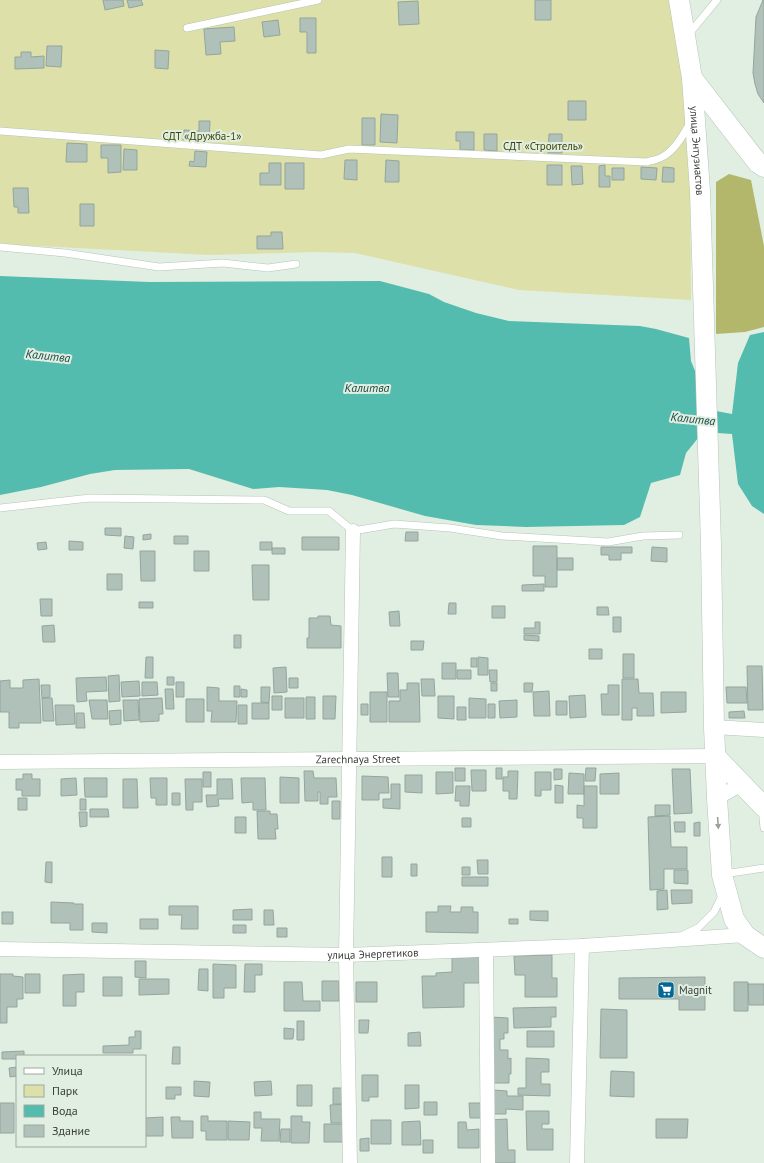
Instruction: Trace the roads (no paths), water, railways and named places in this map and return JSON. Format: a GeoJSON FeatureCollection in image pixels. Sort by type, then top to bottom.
{"type":"FeatureCollection","features":[{"type":"Feature","properties":{"kind":"main road","name":"улица Энтузиастов"},"geometry":{"type":"LineString","coordinates":[[679,0],[692,78],[700,191],[717,798],[724,882],[734,919],[745,936]]}},
{"type":"Feature","properties":{"kind":"main road"},"geometry":{"type":"LineString","coordinates":[[692,78],[758,163],[764,167]]}},
{"type":"Feature","properties":{"kind":"main road"},"geometry":{"type":"LineString","coordinates":[[715,756],[763,806]]}},
{"type":"Feature","properties":{"kind":"main road"},"geometry":{"type":"LineString","coordinates":[[745,936],[764,948]]}},
{"type":"Feature","properties":{"kind":"street"},"geometry":{"type":"LineString","coordinates":[[350,1163],[346,955],[353,531]]}},
{"type":"Feature","properties":{"kind":"street"},"geometry":{"type":"LineString","coordinates":[[714,727],[764,730]]}},
{"type":"Feature","properties":{"kind":"street","name":"Zarechnaya Street"},"geometry":{"type":"LineString","coordinates":[[0,762],[715,756]]}},
{"type":"Feature","properties":{"kind":"street"},"geometry":{"type":"LineString","coordinates":[[717,798],[742,784]]}},
{"type":"Feature","properties":{"kind":"street","name":"улица Энергетиков"},"geometry":{"type":"LineString","coordinates":[[0,949],[346,955],[582,946],[745,936]]}},
{"type":"Feature","properties":{"kind":"street"},"geometry":{"type":"LineString","coordinates":[[577,1163],[582,946]]}},
{"type":"Feature","properties":{"kind":"street"},"geometry":{"type":"LineString","coordinates":[[486,950],[488,1163]]}},
{"type":"Feature","properties":{"kind":"lane"},"geometry":{"type":"LineString","coordinates":[[187,28],[318,0]]}},
{"type":"Feature","properties":{"kind":"lane"},"geometry":{"type":"LineString","coordinates":[[685,38],[718,0]]}},
{"type":"Feature","properties":{"kind":"lane"},"geometry":{"type":"LineString","coordinates":[[0,131],[321,155],[349,149],[647,162],[663,157],[676,145],[685,134],[694,114]]}},
{"type":"Feature","properties":{"kind":"lane"},"geometry":{"type":"LineString","coordinates":[[0,247],[65,253],[159,268],[223,263],[268,268],[296,264]]}},
{"type":"Feature","properties":{"kind":"lane"},"geometry":{"type":"LineString","coordinates":[[0,508],[90,498],[264,500],[289,511],[329,511],[353,531],[394,524],[450,528],[502,536],[608,542],[643,536],[679,536]]}},
{"type":"Feature","properties":{"kind":"lane"},"geometry":{"type":"LineString","coordinates":[[763,806],[764,828]]}},
{"type":"Feature","properties":{"kind":"lane"},"geometry":{"type":"LineString","coordinates":[[673,940],[698,928],[714,912],[724,882],[764,868]]}},
{"type":"Feature","properties":{"kind":"water","name":"Калитва"},"geometry":{"type":"Polygon","coordinates":[[[0,276],[149,282],[380,281],[429,294],[444,302],[476,313],[509,321],[640,326],[656,329],[689,338],[691,361],[711,410],[732,414],[738,363],[750,335],[764,332],[764,514],[752,506],[738,484],[732,434],[703,432],[686,453],[680,475],[651,483],[640,517],[624,525],[526,527],[476,525],[425,516],[352,495],[327,490],[279,487],[253,489],[189,469],[115,470],[90,474],[41,487],[0,495],[0,276]]]}},
{"type":"Feature","properties":{"kind":"place","name":"Magnit"},"geometry":{"type":"Point","coordinates":[666,990]}},
{"type":"Feature","properties":{"kind":"park label","name":"СДТ «Дружба-1»"},"geometry":{"type":"Point","coordinates":[202,136]}},
{"type":"Feature","properties":{"kind":"park label","name":"СДТ «Строитель»"},"geometry":{"type":"Point","coordinates":[543,146]}}]}
